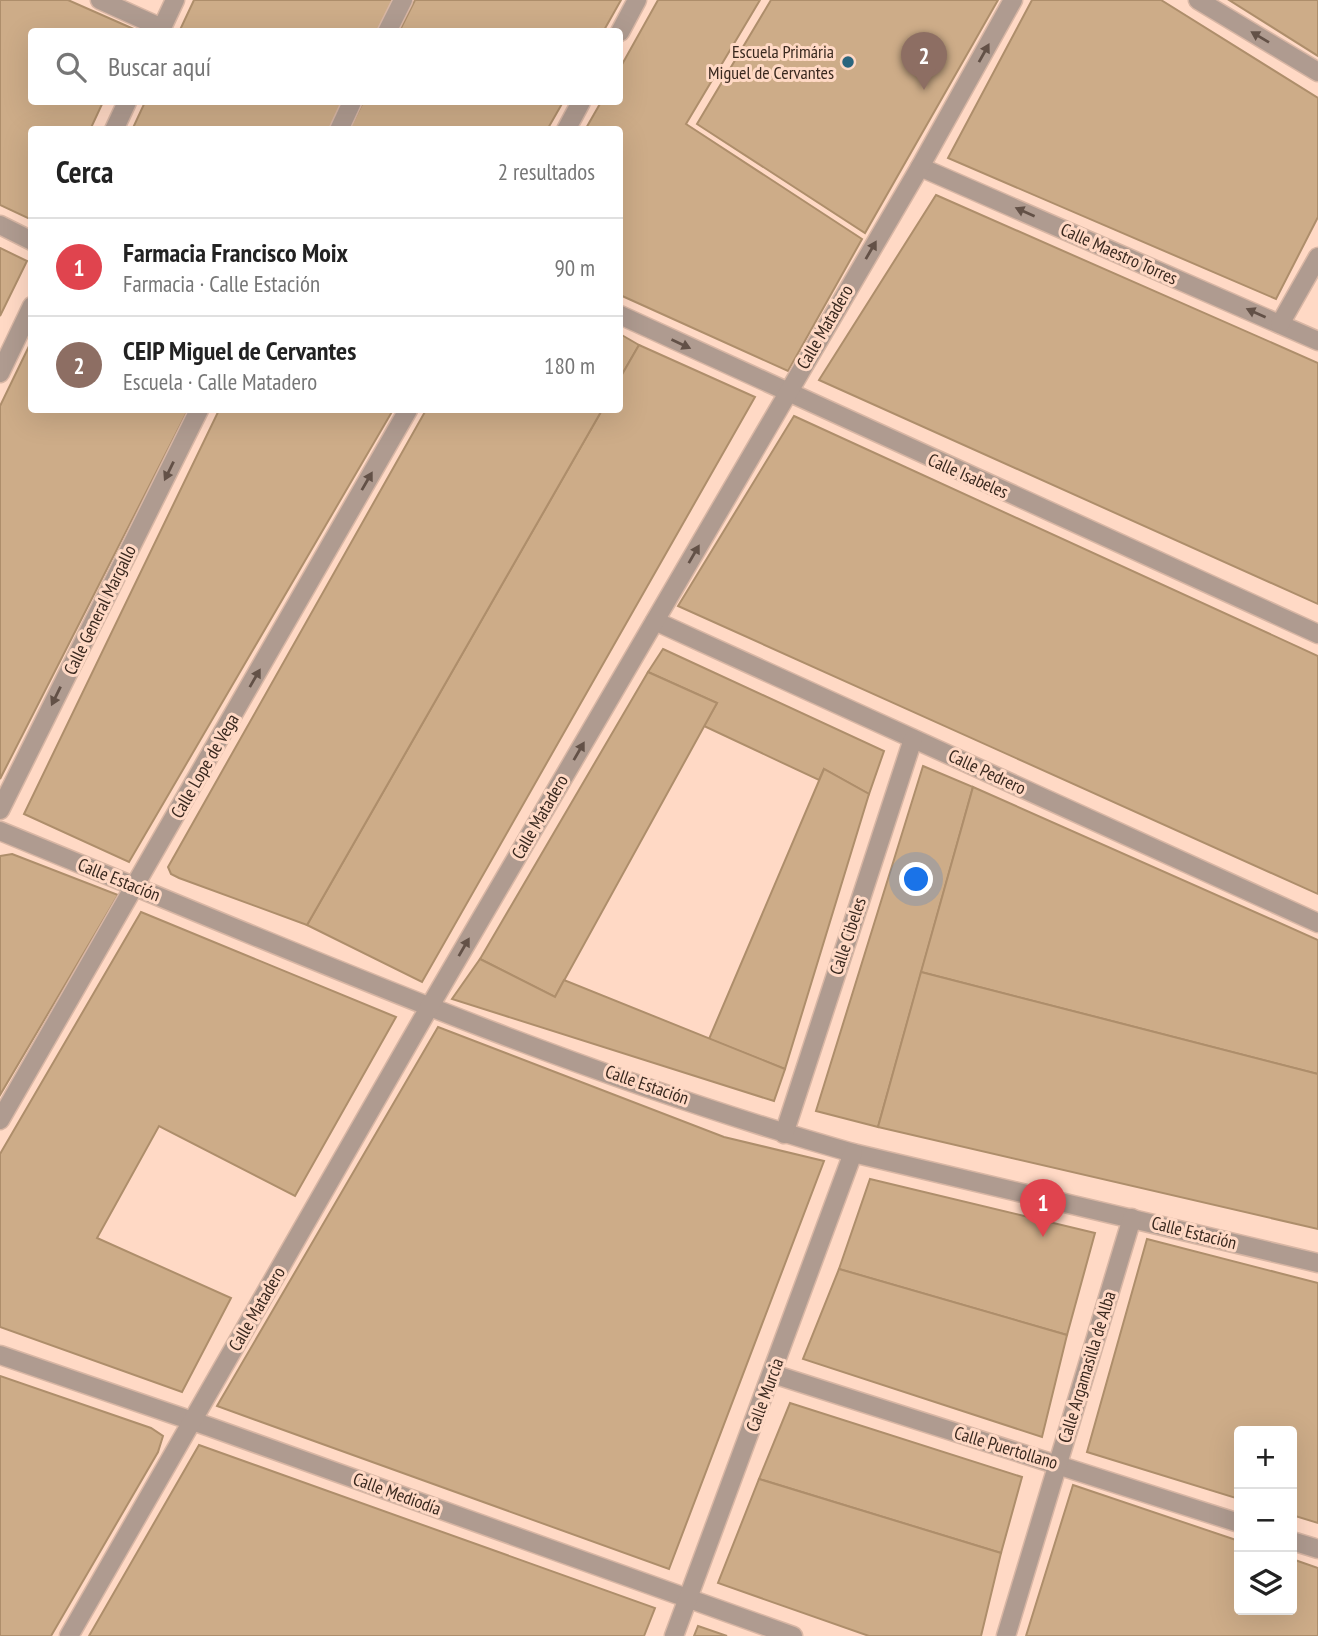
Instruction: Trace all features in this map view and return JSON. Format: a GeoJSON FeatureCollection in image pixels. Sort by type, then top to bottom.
{"type":"FeatureCollection","features":[{"type":"Feature","properties":{"kind":"street"},"geometry":{"type":"LineString","coordinates":[[100,0],[157,28]]}},
{"type":"Feature","properties":{"kind":"street"},"geometry":{"type":"LineString","coordinates":[[162,28],[175,0]]}},
{"type":"Feature","properties":{"kind":"street"},"geometry":{"type":"LineString","coordinates":[[389,28],[403,0]]}},
{"type":"Feature","properties":{"kind":"street"},"geometry":{"type":"LineString","coordinates":[[622,28],[637,0]]}},
{"type":"Feature","properties":{"kind":"street","name":"Calle Matadero"},"geometry":{"type":"LineString","coordinates":[[69,1636],[429,1006],[920,167],[1013,0]]}},
{"type":"Feature","properties":{"kind":"street"},"geometry":{"type":"LineString","coordinates":[[1198,0],[1318,72]]}},
{"type":"Feature","properties":{"kind":"street"},"geometry":{"type":"LineString","coordinates":[[116,126],[126,105]]}},
{"type":"Feature","properties":{"kind":"street"},"geometry":{"type":"LineString","coordinates":[[341,126],[351,105]]}},
{"type":"Feature","properties":{"kind":"street"},"geometry":{"type":"LineString","coordinates":[[567,126],[579,105]]}},
{"type":"Feature","properties":{"kind":"street","name":"Calle Maestro Torres"},"geometry":{"type":"LineString","coordinates":[[920,167],[1318,341]]}},
{"type":"Feature","properties":{"kind":"street"},"geometry":{"type":"LineString","coordinates":[[0,225],[28,239]]}},
{"type":"Feature","properties":{"kind":"street"},"geometry":{"type":"LineString","coordinates":[[1280,324],[1318,257]]}},
{"type":"Feature","properties":{"kind":"street"},"geometry":{"type":"LineString","coordinates":[[0,373],[28,314]]}},
{"type":"Feature","properties":{"kind":"street","name":"Calle Isabeles"},"geometry":{"type":"LineString","coordinates":[[623,315],[787,393],[1318,634]]}},
{"type":"Feature","properties":{"kind":"street","name":"Calle General Margallo"},"geometry":{"type":"LineString","coordinates":[[0,810],[198,413]]}},
{"type":"Feature","properties":{"kind":"street","name":"Calle Lope de Vega"},"geometry":{"type":"LineString","coordinates":[[0,1120],[406,413]]}},
{"type":"Feature","properties":{"kind":"street","name":"Calle Pedrero"},"geometry":{"type":"LineString","coordinates":[[655,621],[1318,923]]}},
{"type":"Feature","properties":{"kind":"street","name":"Calle Cibeles"},"geometry":{"type":"LineString","coordinates":[[784,1134],[913,739]]}},
{"type":"Feature","properties":{"kind":"street","name":"Calle Estación"},"geometry":{"type":"LineString","coordinates":[[0,831],[429,1006],[784,1134],[853,1153],[1318,1263]]}},
{"type":"Feature","properties":{"kind":"street","name":"Calle Murcia"},"geometry":{"type":"LineString","coordinates":[[674,1636],[853,1153]]}},
{"type":"Feature","properties":{"kind":"street","name":"Calle Argamasilla de Alba"},"geometry":{"type":"LineString","coordinates":[[1006,1636],[1132,1218]]}},
{"type":"Feature","properties":{"kind":"street","name":"Calle Mediodía"},"geometry":{"type":"LineString","coordinates":[[0,1355],[194,1421],[793,1636]]}},
{"type":"Feature","properties":{"kind":"street","name":"Calle Puertollano"},"geometry":{"type":"LineString","coordinates":[[773,1374],[1234,1522]]}},
{"type":"Feature","properties":{"kind":"street"},"geometry":{"type":"LineString","coordinates":[[1297,1543],[1318,1549]]}},
{"type":"Feature","properties":{"kind":"building"},"geometry":{"type":"Polygon","coordinates":[[[0,0],[68,0],[131,28],[28,28],[28,105],[102,105],[92,126],[28,126],[28,218],[0,205],[0,0]]]}},
{"type":"Feature","properties":{"kind":"building"},"geometry":{"type":"Polygon","coordinates":[[[194,0],[396,0],[382,28],[181,28],[194,0]]]}},
{"type":"Feature","properties":{"kind":"building"},"geometry":{"type":"Polygon","coordinates":[[[415,0],[621,0],[605,28],[401,28],[415,0]]]}},
{"type":"Feature","properties":{"kind":"building"},"geometry":{"type":"Polygon","coordinates":[[[658,0],[760,0],[686,124],[862,239],[788,371],[623,296],[623,126],[587,126],[599,105],[623,105],[623,63],[658,0]]]}},
{"type":"Feature","properties":{"kind":"building","name":"Escuela Primária Miguel de Cervantes"},"geometry":{"type":"Polygon","coordinates":[[[771,0],[998,0],[865,233],[697,124],[771,0]]]}},
{"type":"Feature","properties":{"kind":"building"},"geometry":{"type":"Polygon","coordinates":[[[1032,0],[1161,0],[1318,98],[1318,217],[1276,299],[948,158],[1032,0]]]}},
{"type":"Feature","properties":{"kind":"building"},"geometry":{"type":"Polygon","coordinates":[[[1229,0],[1318,0],[1318,56],[1229,0]]]}},
{"type":"Feature","properties":{"kind":"building"},"geometry":{"type":"Polygon","coordinates":[[[144,105],[342,105],[332,126],[134,126],[144,105]]]}},
{"type":"Feature","properties":{"kind":"building"},"geometry":{"type":"Polygon","coordinates":[[[362,105],[561,105],[549,126],[351,126],[362,105]]]}},
{"type":"Feature","properties":{"kind":"building"},"geometry":{"type":"Polygon","coordinates":[[[936,195],[1318,363],[1318,604],[819,380],[936,195]]]}},
{"type":"Feature","properties":{"kind":"building"},"geometry":{"type":"Polygon","coordinates":[[[0,248],[27,261],[0,316],[0,248]]]}},
{"type":"Feature","properties":{"kind":"building"},"geometry":{"type":"Polygon","coordinates":[[[623,336],[639,345],[623,373],[623,336]]]}},
{"type":"Feature","properties":{"kind":"building"},"geometry":{"type":"Polygon","coordinates":[[[639,345],[755,397],[422,982],[307,925],[600,413],[623,413],[623,373],[639,345]]]}},
{"type":"Feature","properties":{"kind":"building"},"geometry":{"type":"Polygon","coordinates":[[[28,348],[28,413],[186,413],[0,779],[0,406],[28,348]]]}},
{"type":"Feature","properties":{"kind":"building"},"geometry":{"type":"Polygon","coordinates":[[[218,413],[391,413],[129,862],[24,814],[218,413]]]}},
{"type":"Feature","properties":{"kind":"building"},"geometry":{"type":"Polygon","coordinates":[[[424,413],[600,413],[307,925],[179,878],[171,874],[168,867],[424,413]]]}},
{"type":"Feature","properties":{"kind":"building"},"geometry":{"type":"Polygon","coordinates":[[[794,416],[1318,656],[1318,894],[678,606],[794,416]]]}},
{"type":"Feature","properties":{"kind":"building"},"geometry":{"type":"Polygon","coordinates":[[[663,649],[884,751],[869,794],[824,769],[819,780],[704,726],[717,703],[648,672],[663,649]]]}},
{"type":"Feature","properties":{"kind":"building"},"geometry":{"type":"Polygon","coordinates":[[[648,672],[717,703],[555,997],[480,959],[648,672]]]}},
{"type":"Feature","properties":{"kind":"building"},"geometry":{"type":"Polygon","coordinates":[[[923,766],[973,787],[878,1127],[816,1111],[923,766]]]}},
{"type":"Feature","properties":{"kind":"building"},"geometry":{"type":"Polygon","coordinates":[[[824,769],[869,794],[785,1069],[709,1039],[824,769]]]}},
{"type":"Feature","properties":{"kind":"building"},"geometry":{"type":"Polygon","coordinates":[[[973,787],[1318,940],[1318,1074],[921,972],[973,787]]]}},
{"type":"Feature","properties":{"kind":"building"},"geometry":{"type":"Polygon","coordinates":[[[12,854],[118,895],[0,1095],[0,856],[12,854]]]}},
{"type":"Feature","properties":{"kind":"building"},"geometry":{"type":"Polygon","coordinates":[[[141,912],[396,1017],[295,1196],[159,1126],[97,1238],[231,1298],[182,1392],[0,1327],[0,1154],[141,912]]]}},
{"type":"Feature","properties":{"kind":"building"},"geometry":{"type":"Polygon","coordinates":[[[480,959],[555,997],[564,980],[785,1069],[774,1101],[452,999],[480,959]]]}},
{"type":"Feature","properties":{"kind":"building"},"geometry":{"type":"Polygon","coordinates":[[[921,972],[1318,1074],[1318,1229],[878,1127],[921,972]]]}},
{"type":"Feature","properties":{"kind":"building"},"geometry":{"type":"Polygon","coordinates":[[[438,1027],[724,1137],[824,1161],[669,1569],[217,1406],[438,1027]]]}},
{"type":"Feature","properties":{"kind":"building"},"geometry":{"type":"Polygon","coordinates":[[[870,1179],[1095,1233],[1067,1335],[839,1269],[870,1179]]]}},
{"type":"Feature","properties":{"kind":"building"},"geometry":{"type":"Polygon","coordinates":[[[1147,1239],[1318,1283],[1318,1523],[1297,1517],[1297,1426],[1234,1426],[1234,1497],[1087,1452],[1147,1239]]]}},
{"type":"Feature","properties":{"kind":"building"},"geometry":{"type":"Polygon","coordinates":[[[839,1269],[1067,1335],[1042,1437],[803,1359],[839,1269]]]}},
{"type":"Feature","properties":{"kind":"building"},"geometry":{"type":"Polygon","coordinates":[[[0,1376],[151,1428],[163,1436],[158,1452],[51,1636],[0,1636],[0,1376]]]}},
{"type":"Feature","properties":{"kind":"building"},"geometry":{"type":"Polygon","coordinates":[[[790,1403],[1022,1477],[1001,1553],[759,1479],[790,1403]]]}},
{"type":"Feature","properties":{"kind":"building"},"geometry":{"type":"Polygon","coordinates":[[[199,1445],[655,1608],[644,1636],[89,1636],[199,1445]]]}},
{"type":"Feature","properties":{"kind":"building"},"geometry":{"type":"Polygon","coordinates":[[[759,1479],[1001,1553],[981,1636],[869,1636],[718,1583],[759,1479]]]}},
{"type":"Feature","properties":{"kind":"building"},"geometry":{"type":"Polygon","coordinates":[[[1073,1485],[1234,1539],[1234,1615],[1297,1615],[1297,1561],[1318,1568],[1318,1636],[1026,1636],[1073,1485]]]}},
{"type":"Feature","properties":{"kind":"building"},"geometry":{"type":"Polygon","coordinates":[[[698,1626],[727,1636],[694,1636],[698,1626]]]}},
{"type":"Feature","properties":{"kind":"place","name":"Escuela Primária Miguel de Cervantes"},"geometry":{"type":"Point","coordinates":[848,62]}},
{"type":"Feature","properties":{"kind":"place","name":"CEIP Miguel de Cervantes"},"geometry":{"type":"Point","coordinates":[924,90]}},
{"type":"Feature","properties":{"kind":"place","name":"Farmacia Francisco Moix"},"geometry":{"type":"Point","coordinates":[1043,1237]}}]}
